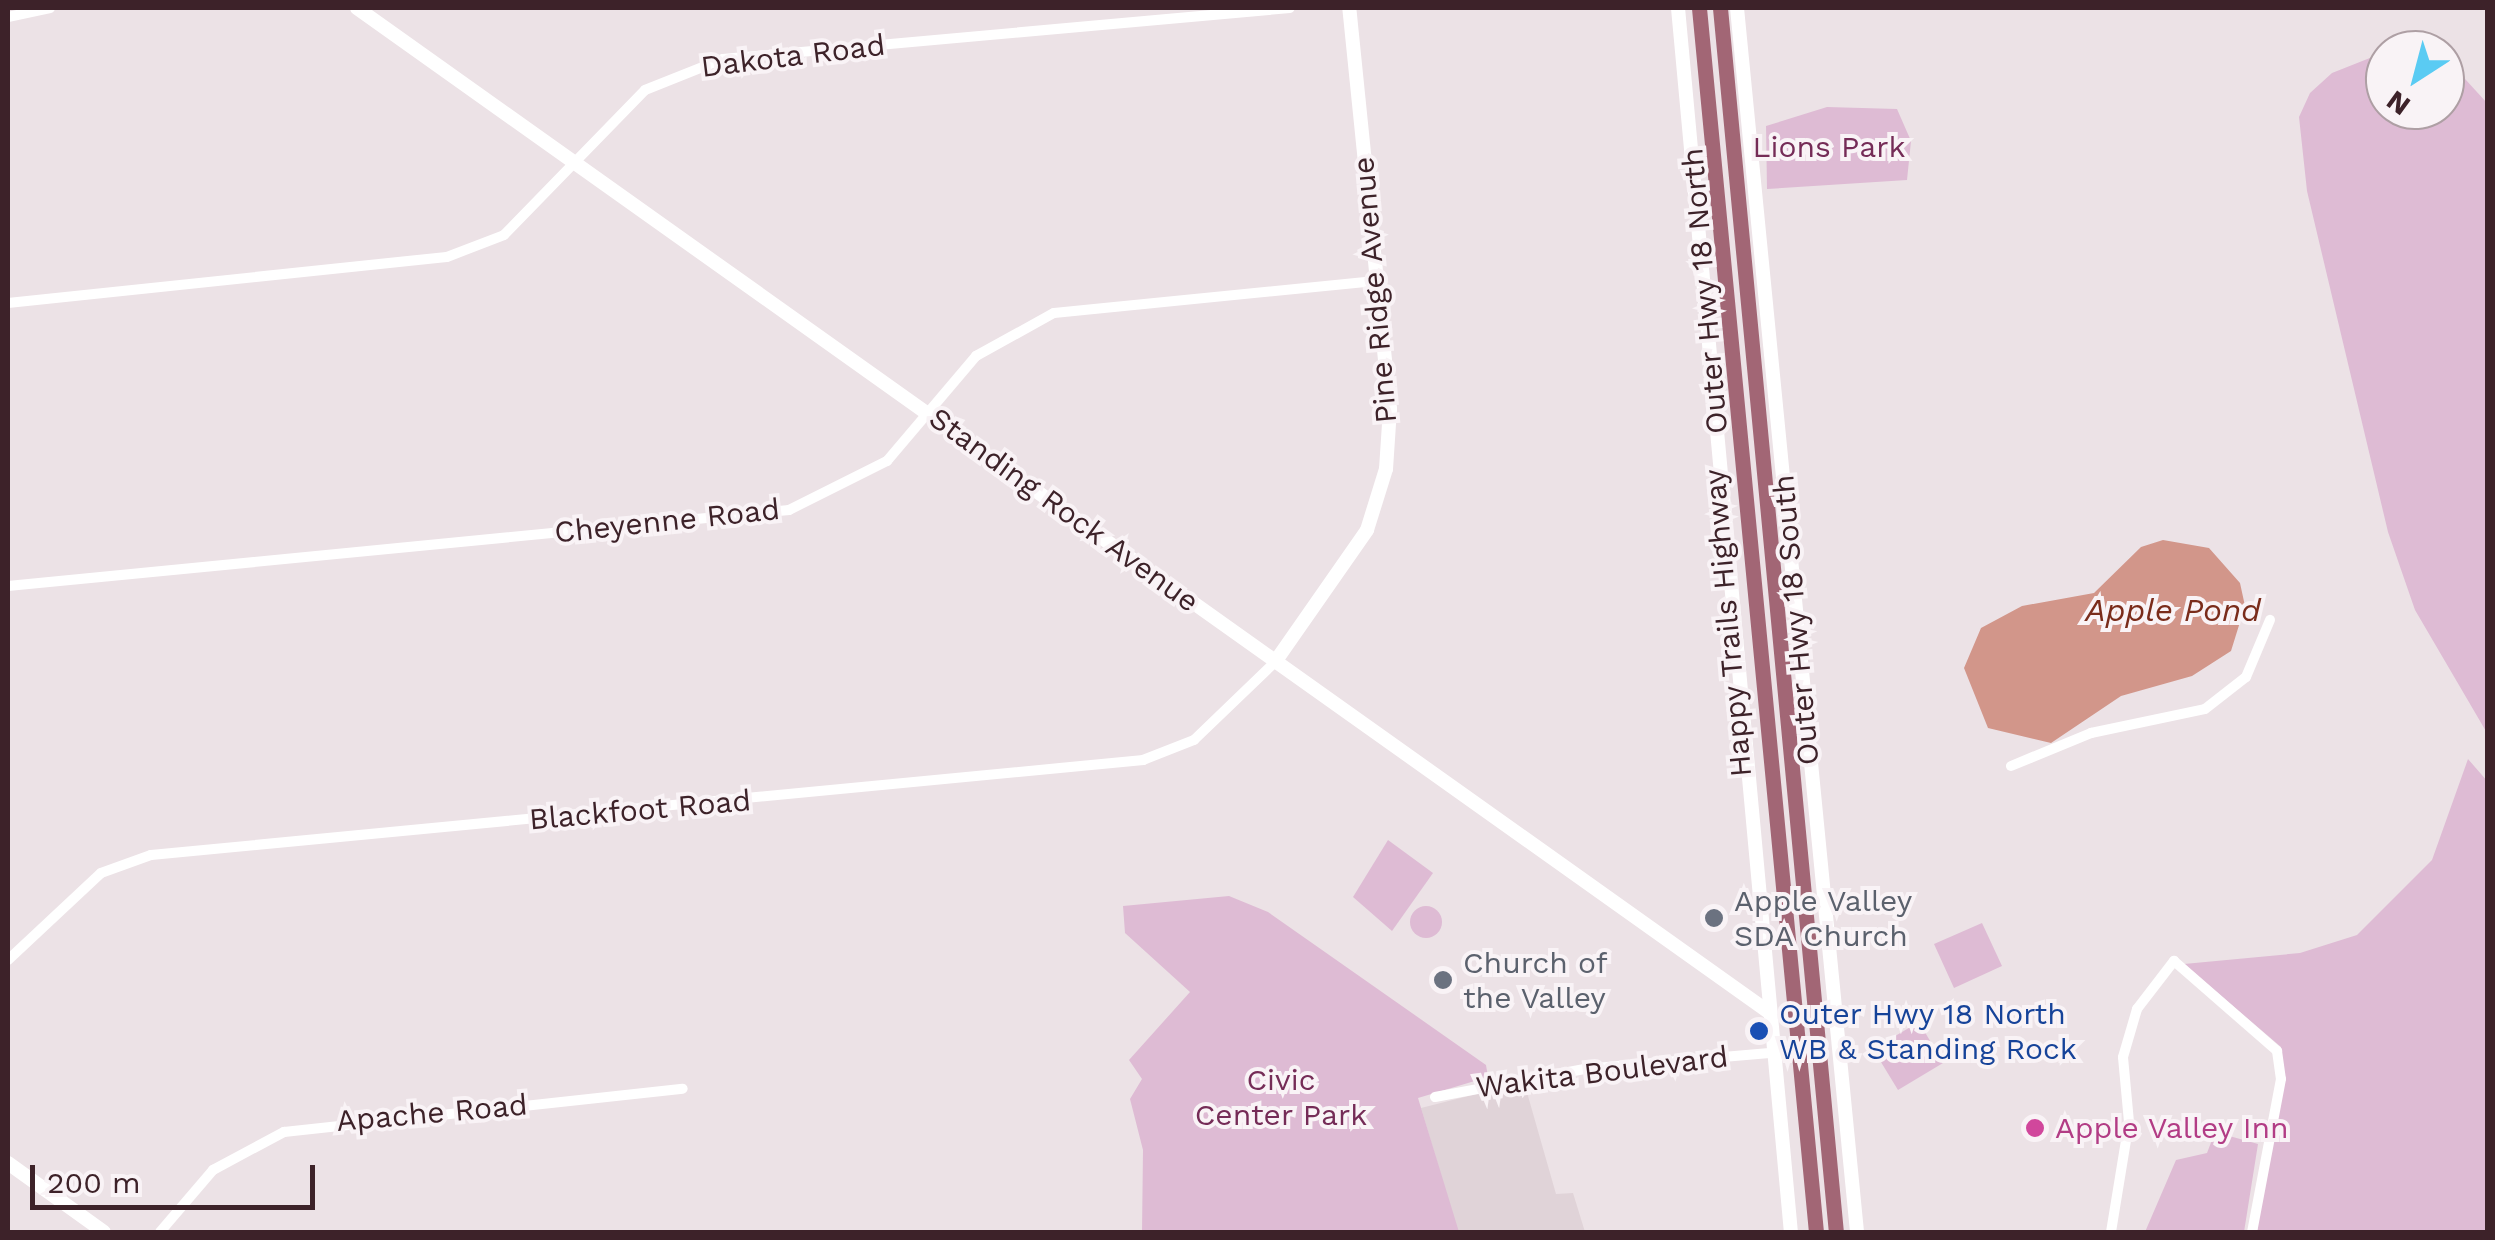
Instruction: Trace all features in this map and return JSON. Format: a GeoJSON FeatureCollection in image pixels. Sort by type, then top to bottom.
{"type":"FeatureCollection","features":[{"type":"Feature","properties":{"kind":"main road","name":"Happy Trails Highway"},"geometry":{"type":"LineString","coordinates":[[1699,8],[1816,1232]]}},
{"type":"Feature","properties":{"kind":"main road","name":"Happy Trails Highway"},"geometry":{"type":"LineString","coordinates":[[1720,8],[1836,1232]]}},
{"type":"Feature","properties":{"kind":"street"},"geometry":{"type":"LineString","coordinates":[[8,17],[50,8]]}},
{"type":"Feature","properties":{"kind":"street","name":"Standing Rock Avenue"},"geometry":{"type":"LineString","coordinates":[[357,8],[1770,1014]]}},
{"type":"Feature","properties":{"kind":"street","name":"Dakota Road"},"geometry":{"type":"LineString","coordinates":[[8,303],[447,257],[504,235],[645,90],[724,59],[1290,8]]}},
{"type":"Feature","properties":{"kind":"street","name":"Pine Ridge Avenue"},"geometry":{"type":"LineString","coordinates":[[1275,662],[1367,530],[1386,469],[1390,409],[1349,8]]}},
{"type":"Feature","properties":{"kind":"street","name":"Outer Hwy 18 North"},"geometry":{"type":"LineString","coordinates":[[1678,8],[1791,1232]]}},
{"type":"Feature","properties":{"kind":"street","name":"Outer Hwy 18 South"},"geometry":{"type":"LineString","coordinates":[[1737,8],[1857,1232]]}},
{"type":"Feature","properties":{"kind":"street","name":"Cheyenne Road"},"geometry":{"type":"LineString","coordinates":[[8,586],[789,510],[887,461],[976,356],[1054,313],[1375,281]]}},
{"type":"Feature","properties":{"kind":"street"},"geometry":{"type":"LineString","coordinates":[[2012,766],[2119,725],[2205,709],[2246,677],[2270,620]]}},
{"type":"Feature","properties":{"kind":"street","name":"Blackfoot Road"},"geometry":{"type":"LineString","coordinates":[[8,960],[101,873],[151,855],[1115,765],[1194,740],[1275,662]]}},
{"type":"Feature","properties":{"kind":"street"},"geometry":{"type":"LineString","coordinates":[[2110,1232],[2130,1122],[2124,1057],[2137,1010],[2174,962],[2277,1052],[2280,1079],[2252,1232]]}},
{"type":"Feature","properties":{"kind":"street","name":"Wakita Boulevard"},"geometry":{"type":"LineString","coordinates":[[1434,1098],[1584,1068],[1772,1053]]}},
{"type":"Feature","properties":{"kind":"street","name":"Apache Road"},"geometry":{"type":"LineString","coordinates":[[160,1232],[212,1170],[284,1132],[683,1089]]}},
{"type":"Feature","properties":{"kind":"street"},"geometry":{"type":"LineString","coordinates":[[8,1163],[104,1232]]}},
{"type":"Feature","properties":{"kind":"shaded area"},"geometry":{"type":"Polygon","coordinates":[[[1524,1082],[1556,1194],[1573,1193],[1585,1232],[1458,1232],[1421,1108],[1524,1082]]]}},
{"type":"Feature","properties":{"kind":"green space"},"geometry":{"type":"Polygon","coordinates":[[[2365,60],[2365,130],[2465,130],[2465,79],[2487,103],[2487,733],[2415,610],[2388,532],[2307,191],[2299,117],[2310,93],[2332,73],[2365,60]]]}},
{"type":"Feature","properties":{"kind":"green space","name":"Lions Park"},"geometry":{"type":"Polygon","coordinates":[[[1827,107],[1897,109],[1911,141],[1907,180],[1767,189],[1766,126],[1827,107]]]}},
{"type":"Feature","properties":{"kind":"green space"},"geometry":{"type":"Polygon","coordinates":[[[2468,759],[2488,782],[2487,1232],[2257,1232],[2281,1047],[2184,964],[2300,953],[2357,935],[2432,860],[2468,759]]]}},
{"type":"Feature","properties":{"kind":"green space"},"geometry":{"type":"Polygon","coordinates":[[[1388,840],[1433,873],[1392,931],[1353,897],[1388,840]]]}},
{"type":"Feature","properties":{"kind":"green space","name":"Civic Center Park"},"geometry":{"type":"Polygon","coordinates":[[[1229,896],[1268,912],[1486,1065],[1488,1077],[1418,1098],[1459,1232],[1142,1232],[1143,1150],[1130,1099],[1142,1079],[1129,1060],[1190,992],[1125,933],[1123,906],[1229,896]]]}},
{"type":"Feature","properties":{"kind":"green space"},"geometry":{"type":"Polygon","coordinates":[[[1426,906],[1437,911],[1442,922],[1437,933],[1426,938],[1415,933],[1410,922],[1415,911],[1426,906]]]}},
{"type":"Feature","properties":{"kind":"green space"},"geometry":{"type":"Polygon","coordinates":[[[1982,923],[2002,966],[1954,988],[1934,944],[1982,923]]]}},
{"type":"Feature","properties":{"kind":"green space"},"geometry":{"type":"Polygon","coordinates":[[[1919,1022],[1943,1063],[1898,1090],[1873,1049],[1919,1022]]]}},
{"type":"Feature","properties":{"kind":"green space"},"geometry":{"type":"Polygon","coordinates":[[[2215,1132],[2258,1144],[2244,1232],[2145,1232],[2176,1160],[2207,1153],[2215,1132]]]}},
{"type":"Feature","properties":{"kind":"water","name":"Apple Pond"},"geometry":{"type":"Polygon","coordinates":[[[2163,540],[2209,548],[2240,583],[2245,606],[2231,651],[2192,676],[2121,696],[2051,743],[1988,728],[1964,668],[1981,628],[2022,606],[2094,593],[2141,547],[2163,540]]]}},
{"type":"Feature","properties":{"kind":"place","name":"Apple Valley SDA Church"},"geometry":{"type":"Point","coordinates":[1714,918]}},
{"type":"Feature","properties":{"kind":"place","name":"Church of the Valley"},"geometry":{"type":"Point","coordinates":[1443,980]}},
{"type":"Feature","properties":{"kind":"place","name":"Outer Hwy 18 North WB & Standing Rock"},"geometry":{"type":"Point","coordinates":[1759,1031]}},
{"type":"Feature","properties":{"kind":"place","name":"Apple Valley Inn"},"geometry":{"type":"Point","coordinates":[2035,1128]}}]}
